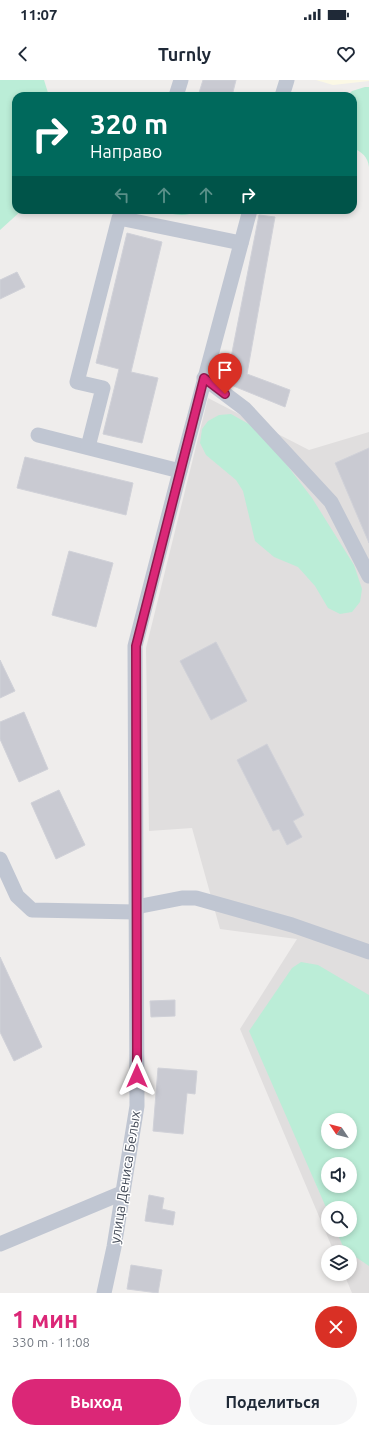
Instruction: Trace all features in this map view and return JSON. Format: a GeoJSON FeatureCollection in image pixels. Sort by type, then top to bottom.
{"type":"FeatureCollection","features":[{"type":"Feature","properties":{"kind":"street"},"geometry":{"type":"LineString","coordinates":[[177,92],[181,80]]}},
{"type":"Feature","properties":{"kind":"street"},"geometry":{"type":"LineString","coordinates":[[283,92],[287,80]]}},
{"type":"Feature","properties":{"kind":"street","name":"улица Дениса Белых"},"geometry":{"type":"LineString","coordinates":[[104,1293],[114,1247],[137,1106],[136,646],[204,378],[249,214]]}},
{"type":"Feature","properties":{"kind":"street"},"geometry":{"type":"LineString","coordinates":[[88,447],[102,388],[77,382],[119,218],[241,244]]}},
{"type":"Feature","properties":{"kind":"street"},"geometry":{"type":"LineString","coordinates":[[204,378],[245,409],[331,502],[369,576]]}},
{"type":"Feature","properties":{"kind":"street"},"geometry":{"type":"LineString","coordinates":[[38,435],[180,471]]}},
{"type":"Feature","properties":{"kind":"street"},"geometry":{"type":"LineString","coordinates":[[0,859],[17,896],[32,910],[136,910],[182,898],[196,898],[292,925],[369,952]]}},
{"type":"Feature","properties":{"kind":"street"},"geometry":{"type":"LineString","coordinates":[[0,1244],[122,1193]]}},
{"type":"Feature","properties":{"kind":"shaded area"},"geometry":{"type":"Polygon","coordinates":[[[316,80],[369,80],[369,81],[333,85],[316,80]]]}},
{"type":"Feature","properties":{"kind":"shaded area"},"geometry":{"type":"Polygon","coordinates":[[[208,398],[309,450],[369,432],[369,1293],[352,1293],[347,1281],[357,1281],[357,1245],[331,1245],[328,1237],[357,1237],[357,1201],[321,1201],[321,1221],[240,1029],[297,939],[220,929],[192,828],[149,831],[146,648],[208,398]]]}},
{"type":"Feature","properties":{"kind":"green space"},"geometry":{"type":"Polygon","coordinates":[[[0,80],[44,80],[48,92],[12,92],[12,214],[18,214],[0,230],[0,80]]]}},
{"type":"Feature","properties":{"kind":"green space"},"geometry":{"type":"Polygon","coordinates":[[[369,87],[369,167],[364,155],[357,150],[357,92],[351,92],[369,87]]]}},
{"type":"Feature","properties":{"kind":"green space"},"geometry":{"type":"Polygon","coordinates":[[[231,414],[254,427],[280,456],[312,498],[354,565],[362,589],[360,602],[352,612],[340,614],[328,608],[315,586],[298,567],[274,557],[255,541],[243,491],[236,480],[206,455],[200,443],[202,429],[208,421],[219,415],[231,414]]]}},
{"type":"Feature","properties":{"kind":"green space"},"geometry":{"type":"Polygon","coordinates":[[[301,962],[318,965],[369,995],[369,1266],[357,1258],[357,1245],[342,1245],[339,1237],[357,1237],[357,1201],[323,1201],[249,1031],[292,968],[301,962]]]}},
{"type":"Feature","properties":{"kind":"building"},"geometry":{"type":"Polygon","coordinates":[[[203,80],[236,80],[233,92],[199,92],[203,80]]]}},
{"type":"Feature","properties":{"kind":"building"},"geometry":{"type":"Polygon","coordinates":[[[259,215],[275,217],[247,374],[290,390],[285,407],[226,383],[259,215]]]}},
{"type":"Feature","properties":{"kind":"building"},"geometry":{"type":"Polygon","coordinates":[[[127,233],[162,242],[131,372],[158,378],[142,443],[103,434],[119,369],[96,363],[127,233]]]}},
{"type":"Feature","properties":{"kind":"building"},"geometry":{"type":"Polygon","coordinates":[[[17,272],[25,287],[0,299],[0,280],[17,272]]]}},
{"type":"Feature","properties":{"kind":"building"},"geometry":{"type":"Polygon","coordinates":[[[369,448],[369,543],[335,463],[369,448]]]}},
{"type":"Feature","properties":{"kind":"building"},"geometry":{"type":"Polygon","coordinates":[[[25,457],[133,483],[126,515],[17,488],[25,457]]]}},
{"type":"Feature","properties":{"kind":"building"},"geometry":{"type":"Polygon","coordinates":[[[69,551],[113,563],[96,627],[52,615],[69,551]]]}},
{"type":"Feature","properties":{"kind":"building"},"geometry":{"type":"Polygon","coordinates":[[[216,642],[247,701],[211,720],[180,661],[216,642]]]}},
{"type":"Feature","properties":{"kind":"building"},"geometry":{"type":"Polygon","coordinates":[[[0,660],[15,691],[0,698],[0,660]]]}},
{"type":"Feature","properties":{"kind":"building"},"geometry":{"type":"Polygon","coordinates":[[[24,712],[48,769],[19,782],[0,739],[0,722],[24,712]]]}},
{"type":"Feature","properties":{"kind":"building"},"geometry":{"type":"Polygon","coordinates":[[[267,744],[304,815],[293,821],[302,837],[287,845],[279,829],[273,831],[237,760],[267,744]]]}},
{"type":"Feature","properties":{"kind":"building"},"geometry":{"type":"Polygon","coordinates":[[[59,790],[85,845],[56,859],[31,803],[59,790]]]}},
{"type":"Feature","properties":{"kind":"building"},"geometry":{"type":"Polygon","coordinates":[[[0,957],[42,1047],[14,1061],[0,1032],[0,957]]]}},
{"type":"Feature","properties":{"kind":"building"},"geometry":{"type":"Polygon","coordinates":[[[175,1000],[175,1016],[151,1017],[150,1001],[175,1000]]]}},
{"type":"Feature","properties":{"kind":"building"},"geometry":{"type":"Polygon","coordinates":[[[158,1068],[197,1071],[195,1094],[187,1093],[183,1134],[153,1131],[158,1068]]]}},
{"type":"Feature","properties":{"kind":"building"},"geometry":{"type":"Polygon","coordinates":[[[149,1195],[164,1198],[162,1209],[175,1212],[173,1225],[145,1221],[149,1195]]]}},
{"type":"Feature","properties":{"kind":"building"},"geometry":{"type":"Polygon","coordinates":[[[131,1265],[162,1270],[158,1293],[127,1289],[131,1265]]]}},
{"type":"Feature","properties":{"kind":"route"},"geometry":{"type":"LineString","coordinates":[[137,1076],[136,646],[204,378],[225,394]]}}]}
